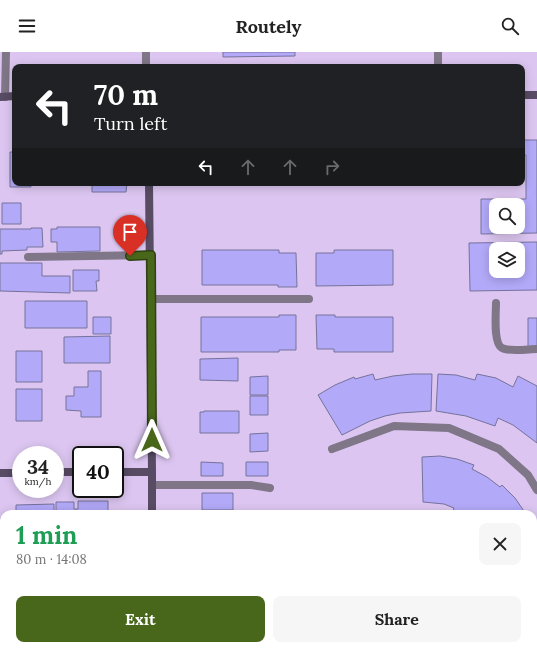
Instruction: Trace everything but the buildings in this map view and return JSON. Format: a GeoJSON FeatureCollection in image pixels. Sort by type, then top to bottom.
{"type":"FeatureCollection","features":[{"type":"Feature","properties":{"kind":"street"},"geometry":{"type":"LineString","coordinates":[[3,97],[6,52]]}},
{"type":"Feature","properties":{"kind":"street"},"geometry":{"type":"LineString","coordinates":[[146,52],[146,64]]}},
{"type":"Feature","properties":{"kind":"street"},"geometry":{"type":"LineString","coordinates":[[438,52],[438,64]]}},
{"type":"Feature","properties":{"kind":"street"},"geometry":{"type":"LineString","coordinates":[[525,95],[537,95]]}},
{"type":"Feature","properties":{"kind":"street"},"geometry":{"type":"LineString","coordinates":[[149,186],[151,255],[152,510]]}},
{"type":"Feature","properties":{"kind":"street"},"geometry":{"type":"LineString","coordinates":[[28,256],[151,255]]}},
{"type":"Feature","properties":{"kind":"street"},"geometry":{"type":"LineString","coordinates":[[151,299],[309,299]]}},
{"type":"Feature","properties":{"kind":"street"},"geometry":{"type":"LineString","coordinates":[[496,303],[496,334],[499,345],[502,348],[507,349],[537,349]]}},
{"type":"Feature","properties":{"kind":"street"},"geometry":{"type":"LineString","coordinates":[[332,449],[394,426],[449,428],[499,449],[528,475],[537,490]]}},
{"type":"Feature","properties":{"kind":"street"},"geometry":{"type":"LineString","coordinates":[[124,472],[152,472]]}},
{"type":"Feature","properties":{"kind":"street"},"geometry":{"type":"LineString","coordinates":[[0,473],[12,473]]}},
{"type":"Feature","properties":{"kind":"street"},"geometry":{"type":"LineString","coordinates":[[152,486],[251,485],[270,488]]}},
{"type":"Feature","properties":{"kind":"route"},"geometry":{"type":"LineString","coordinates":[[130,256],[151,255],[152,440]]}}]}
